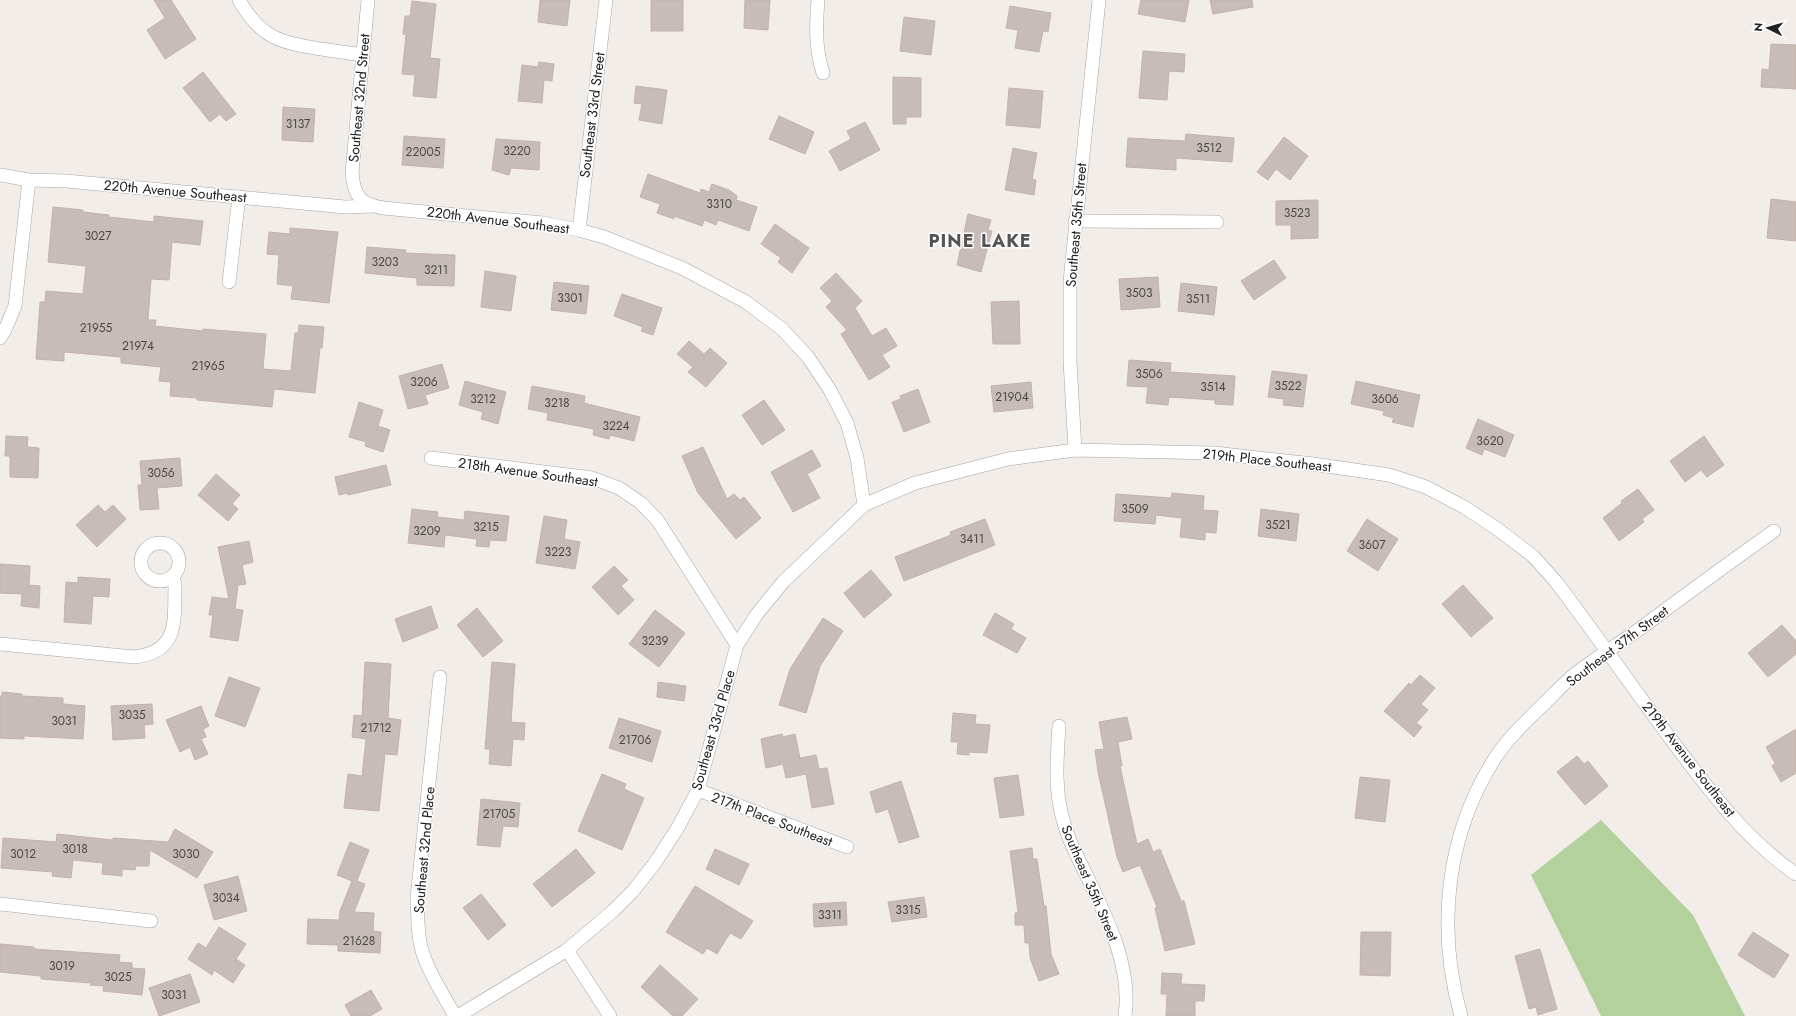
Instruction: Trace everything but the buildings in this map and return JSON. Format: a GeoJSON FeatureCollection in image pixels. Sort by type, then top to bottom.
{"type":"FeatureCollection","features":[{"type":"Feature","properties":{"kind":"street"},"geometry":{"type":"LineString","coordinates":[[239,0],[247,13],[260,28],[272,37],[291,43],[362,55]]}},
{"type":"Feature","properties":{"kind":"street","name":"Southeast 32nd Street"},"geometry":{"type":"LineString","coordinates":[[357,196],[353,187],[352,173],[368,0]]}},
{"type":"Feature","properties":{"kind":"street","name":"Southeast 33rd Street"},"geometry":{"type":"LineString","coordinates":[[579,230],[606,0]]}},
{"type":"Feature","properties":{"kind":"street"},"geometry":{"type":"LineString","coordinates":[[818,0],[815,33],[817,56],[823,73]]}},
{"type":"Feature","properties":{"kind":"street","name":"Southeast 35th Street"},"geometry":{"type":"LineString","coordinates":[[1075,450],[1070,361],[1070,281],[1099,0]]}},
{"type":"Feature","properties":{"kind":"street","name":"220th Avenue Southeast"},"geometry":{"type":"LineString","coordinates":[[0,175],[29,180],[73,182],[345,207],[374,206],[543,223],[579,230],[604,238],[682,268],[746,302],[782,329],[808,357],[830,390],[847,423],[857,458],[864,505]]}},
{"type":"Feature","properties":{"kind":"street"},"geometry":{"type":"LineString","coordinates":[[0,338],[5,330],[14,306],[29,180]]}},
{"type":"Feature","properties":{"kind":"street","name":"220th Avenue Southeast"},"geometry":{"type":"LineString","coordinates":[[357,196],[364,202],[374,206]]}},
{"type":"Feature","properties":{"kind":"street"},"geometry":{"type":"LineString","coordinates":[[229,282],[239,198]]}},
{"type":"Feature","properties":{"kind":"street"},"geometry":{"type":"LineString","coordinates":[[1075,221],[1217,222]]}},
{"type":"Feature","properties":{"kind":"street","name":"219th Place Southeast"},"geometry":{"type":"LineString","coordinates":[[864,505],[915,483],[958,471],[1008,459],[1075,450],[1214,453],[1313,464],[1389,475],[1426,487],[1464,507],[1496,528],[1533,556],[1557,583],[1608,651]]}},
{"type":"Feature","properties":{"kind":"street","name":"218th Avenue Southeast"},"geometry":{"type":"LineString","coordinates":[[431,458],[592,478],[619,488],[641,503],[658,521],[737,645]]}},
{"type":"Feature","properties":{"kind":"street","name":"Southeast 33rd Place"},"geometry":{"type":"LineString","coordinates":[[458,1016],[567,950],[613,911],[633,891],[677,829],[698,790],[737,645],[757,614],[783,582],[864,505]]}},
{"type":"Feature","properties":{"kind":"street","name":"Southeast 37th Street"},"geometry":{"type":"LineString","coordinates":[[1461,1016],[1448,952],[1448,916],[1455,851],[1465,818],[1480,785],[1498,754],[1520,726],[1573,676],[1774,531]]}},
{"type":"Feature","properties":{"kind":"street"},"geometry":{"type":"LineString","coordinates":[[0,644],[134,657],[149,655],[161,648],[169,639],[173,629],[175,584],[173,578]]}},
{"type":"Feature","properties":{"kind":"street","name":"219th Avenue Southeast"},"geometry":{"type":"LineString","coordinates":[[1608,651],[1707,788],[1754,841],[1777,861],[1796,874]]}},
{"type":"Feature","properties":{"kind":"street","name":"Southeast 32nd Place"},"geometry":{"type":"LineString","coordinates":[[440,677],[417,898],[421,947],[425,959],[455,1016]]}},
{"type":"Feature","properties":{"kind":"street","name":"Southeast 35th Street"},"geometry":{"type":"LineString","coordinates":[[1059,726],[1056,771],[1064,823],[1113,936],[1122,961],[1126,988],[1125,1016]]}},
{"type":"Feature","properties":{"kind":"street","name":"217th Place Southeast"},"geometry":{"type":"LineString","coordinates":[[698,790],[847,847]]}},
{"type":"Feature","properties":{"kind":"street"},"geometry":{"type":"LineString","coordinates":[[0,904],[151,920]]}},
{"type":"Feature","properties":{"kind":"street"},"geometry":{"type":"LineString","coordinates":[[567,950],[610,1016]]}},
{"type":"Feature","properties":{"kind":"green space"},"geometry":{"type":"Polygon","coordinates":[[[1601,820],[1693,915],[1745,1016],[1601,1016],[1531,875],[1601,820]]]}},
{"type":"Feature","properties":{"kind":"district","name":"PINE LAKE"},"geometry":{"type":"Point","coordinates":[980,241]}}]}
